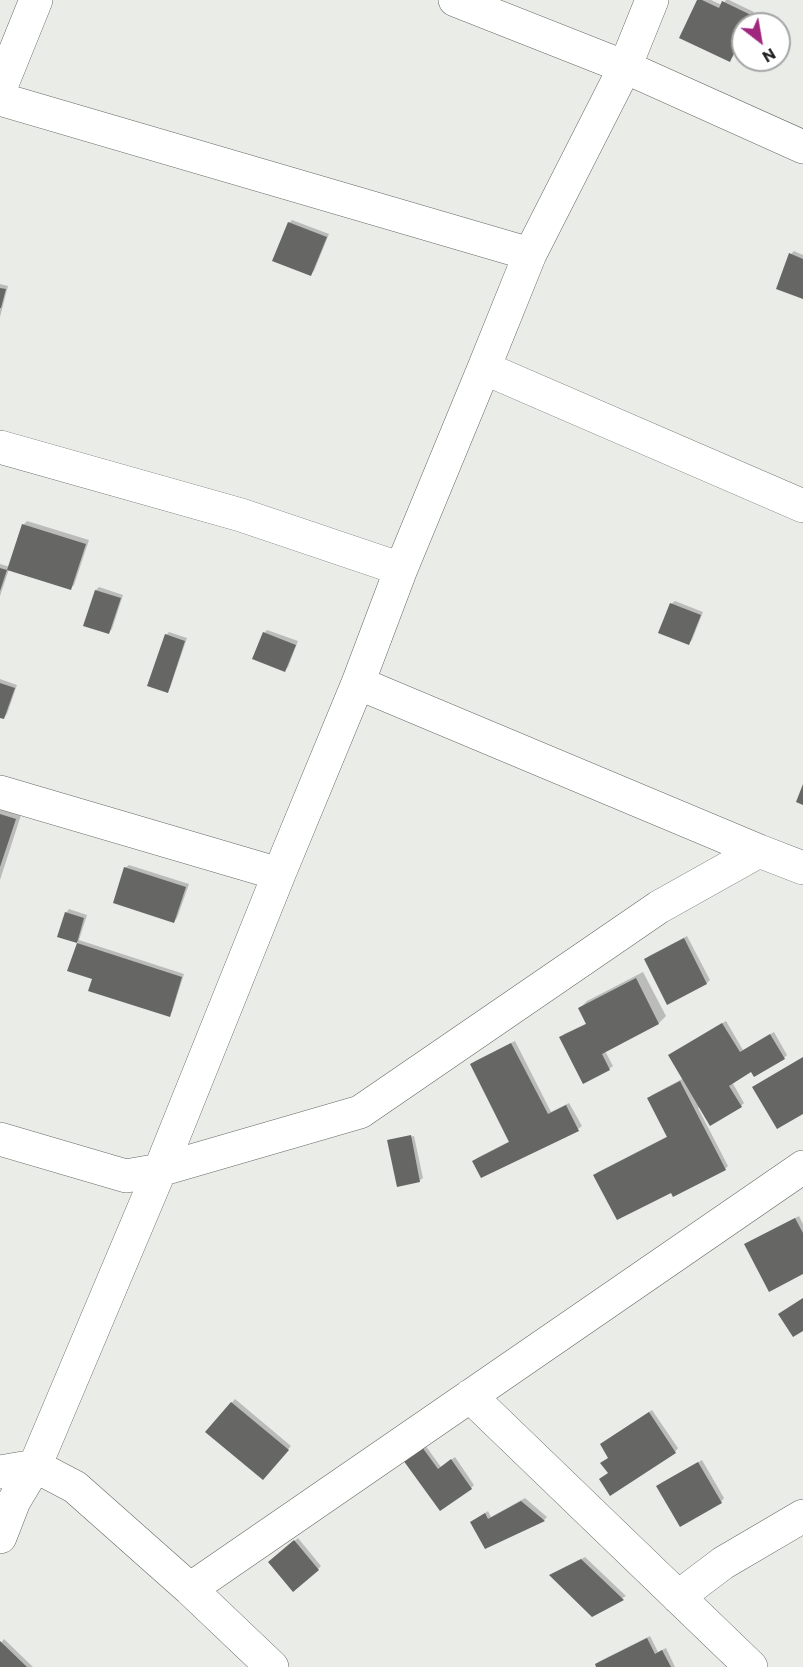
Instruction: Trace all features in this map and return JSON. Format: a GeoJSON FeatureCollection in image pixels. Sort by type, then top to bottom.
{"type":"FeatureCollection","features":[{"type":"Feature","properties":{"kind":"street"},"geometry":{"type":"LineString","coordinates":[[0,89],[36,0]]}},
{"type":"Feature","properties":{"kind":"street"},"geometry":{"type":"LineString","coordinates":[[455,0],[625,67],[803,147]]}},
{"type":"Feature","properties":{"kind":"street"},"geometry":{"type":"LineString","coordinates":[[0,1536],[14,1502],[35,1466],[160,1170],[530,254],[625,67],[652,0]]}},
{"type":"Feature","properties":{"kind":"street"},"geometry":{"type":"LineString","coordinates":[[0,99],[530,254]]}},
{"type":"Feature","properties":{"kind":"street"},"geometry":{"type":"LineString","coordinates":[[484,369],[803,506]]}},
{"type":"Feature","properties":{"kind":"street"},"geometry":{"type":"LineString","coordinates":[[0,447],[241,515],[401,569]]}},
{"type":"Feature","properties":{"kind":"street"},"geometry":{"type":"LineString","coordinates":[[358,683],[803,868]]}},
{"type":"Feature","properties":{"kind":"street"},"geometry":{"type":"LineString","coordinates":[[0,792],[279,874]]}},
{"type":"Feature","properties":{"kind":"street"},"geometry":{"type":"LineString","coordinates":[[0,1139],[126,1176],[160,1170],[360,1112],[659,907],[759,851]]}},
{"type":"Feature","properties":{"kind":"street"},"geometry":{"type":"LineString","coordinates":[[190,1589],[803,1167]]}},
{"type":"Feature","properties":{"kind":"street"},"geometry":{"type":"LineString","coordinates":[[470,1396],[751,1667]]}},
{"type":"Feature","properties":{"kind":"street"},"geometry":{"type":"LineString","coordinates":[[0,1472],[35,1466],[75,1487],[190,1589],[272,1667]]}},
{"type":"Feature","properties":{"kind":"street"},"geometry":{"type":"LineString","coordinates":[[678,1598],[723,1563],[803,1516]]}},
{"type":"Feature","properties":{"kind":"building"},"geometry":{"type":"Polygon","coordinates":[[[697,0],[719,8],[722,1],[745,12],[731,12],[730,62],[679,38],[697,0]]]}},
{"type":"Feature","properties":{"kind":"building"},"geometry":{"type":"Polygon","coordinates":[[[288,222],[327,237],[311,276],[272,261],[288,222]]]}},
{"type":"Feature","properties":{"kind":"building"},"geometry":{"type":"Polygon","coordinates":[[[789,253],[803,259],[803,299],[776,289],[789,253]]]}},
{"type":"Feature","properties":{"kind":"building"},"geometry":{"type":"Polygon","coordinates":[[[0,288],[6,289],[1,308],[0,308],[0,288]]]}},
{"type":"Feature","properties":{"kind":"building"},"geometry":{"type":"Polygon","coordinates":[[[22,524],[86,544],[71,590],[7,570],[22,524]]]}},
{"type":"Feature","properties":{"kind":"building"},"geometry":{"type":"Polygon","coordinates":[[[0,568],[7,570],[0,591],[0,568]]]}},
{"type":"Feature","properties":{"kind":"building"},"geometry":{"type":"Polygon","coordinates":[[[95,590],[121,598],[109,634],[83,626],[95,590]]]}},
{"type":"Feature","properties":{"kind":"building"},"geometry":{"type":"Polygon","coordinates":[[[670,603],[701,615],[689,645],[658,633],[670,603]]]}},
{"type":"Feature","properties":{"kind":"building"},"geometry":{"type":"Polygon","coordinates":[[[263,632],[296,645],[285,672],[252,659],[263,632]]]}},
{"type":"Feature","properties":{"kind":"building"},"geometry":{"type":"Polygon","coordinates":[[[165,634],[185,641],[168,693],[147,686],[165,634]]]}},
{"type":"Feature","properties":{"kind":"building"},"geometry":{"type":"Polygon","coordinates":[[[0,683],[15,688],[4,719],[0,718],[0,683]]]}},
{"type":"Feature","properties":{"kind":"building"},"geometry":{"type":"Polygon","coordinates":[[[803,784],[803,805],[796,802],[803,784]]]}},
{"type":"Feature","properties":{"kind":"building"},"geometry":{"type":"Polygon","coordinates":[[[0,814],[16,819],[0,867],[0,814]]]}},
{"type":"Feature","properties":{"kind":"building"},"geometry":{"type":"Polygon","coordinates":[[[124,867],[186,887],[174,923],[113,903],[124,867]]]}},
{"type":"Feature","properties":{"kind":"building"},"geometry":{"type":"Polygon","coordinates":[[[65,912],[84,918],[77,943],[57,937],[65,912]]]}},
{"type":"Feature","properties":{"kind":"building"},"geometry":{"type":"Polygon","coordinates":[[[684,938],[707,984],[667,1005],[644,959],[684,938]]]}},
{"type":"Feature","properties":{"kind":"building"},"geometry":{"type":"Polygon","coordinates":[[[77,943],[182,977],[170,1017],[88,991],[92,979],[67,971],[77,943]]]}},
{"type":"Feature","properties":{"kind":"building"},"geometry":{"type":"Polygon","coordinates":[[[636,978],[659,1024],[602,1054],[610,1070],[583,1084],[559,1037],[586,1024],[578,1008],[636,978]]]}},
{"type":"Feature","properties":{"kind":"building"},"geometry":{"type":"Polygon","coordinates":[[[722,1023],[740,1052],[770,1034],[785,1059],[754,1077],[751,1072],[729,1086],[742,1107],[710,1126],[668,1055],[722,1023]]]}},
{"type":"Feature","properties":{"kind":"building"},"geometry":{"type":"Polygon","coordinates":[[[511,1043],[548,1114],[566,1105],[579,1131],[481,1178],[472,1161],[509,1142],[470,1064],[511,1043]]]}},
{"type":"Feature","properties":{"kind":"building"},"geometry":{"type":"Polygon","coordinates":[[[803,1057],[803,1114],[777,1129],[752,1087],[803,1057]]]}},
{"type":"Feature","properties":{"kind":"building"},"geometry":{"type":"Polygon","coordinates":[[[680,1081],[726,1170],[673,1197],[671,1193],[617,1220],[593,1175],[667,1137],[647,1098],[680,1081]]]}},
{"type":"Feature","properties":{"kind":"building"},"geometry":{"type":"Polygon","coordinates":[[[411,1135],[420,1182],[397,1187],[387,1140],[411,1135]]]}},
{"type":"Feature","properties":{"kind":"building"},"geometry":{"type":"Polygon","coordinates":[[[795,1218],[803,1233],[803,1274],[769,1292],[744,1244],[795,1218]]]}},
{"type":"Feature","properties":{"kind":"building"},"geometry":{"type":"Polygon","coordinates":[[[803,1298],[803,1331],[793,1337],[778,1314],[803,1298]]]}},
{"type":"Feature","properties":{"kind":"building"},"geometry":{"type":"Polygon","coordinates":[[[231,1402],[289,1450],[263,1480],[205,1432],[231,1402]]]}},
{"type":"Feature","properties":{"kind":"building"},"geometry":{"type":"Polygon","coordinates":[[[649,1412],[676,1453],[610,1496],[599,1479],[608,1473],[600,1463],[608,1458],[600,1444],[649,1412]]]}},
{"type":"Feature","properties":{"kind":"building"},"geometry":{"type":"Polygon","coordinates":[[[422,1447],[438,1469],[451,1459],[472,1489],[440,1511],[403,1460],[422,1447]]]}},
{"type":"Feature","properties":{"kind":"building"},"geometry":{"type":"Polygon","coordinates":[[[698,1462],[722,1503],[680,1527],[656,1486],[698,1462]]]}},
{"type":"Feature","properties":{"kind":"building"},"geometry":{"type":"Polygon","coordinates":[[[521,1501],[545,1521],[485,1549],[470,1522],[485,1513],[488,1519],[521,1501]]]}},
{"type":"Feature","properties":{"kind":"building"},"geometry":{"type":"Polygon","coordinates":[[[294,1540],[319,1570],[293,1592],[268,1562],[294,1540]]]}},
{"type":"Feature","properties":{"kind":"building"},"geometry":{"type":"Polygon","coordinates":[[[581,1559],[624,1600],[592,1617],[549,1575],[581,1559]]]}},
{"type":"Feature","properties":{"kind":"building"},"geometry":{"type":"Polygon","coordinates":[[[647,1638],[655,1654],[662,1650],[671,1667],[596,1667],[595,1664],[647,1638]]]}},
{"type":"Feature","properties":{"kind":"building"},"geometry":{"type":"Polygon","coordinates":[[[0,1641],[27,1667],[0,1667],[0,1641]]]}}]}
